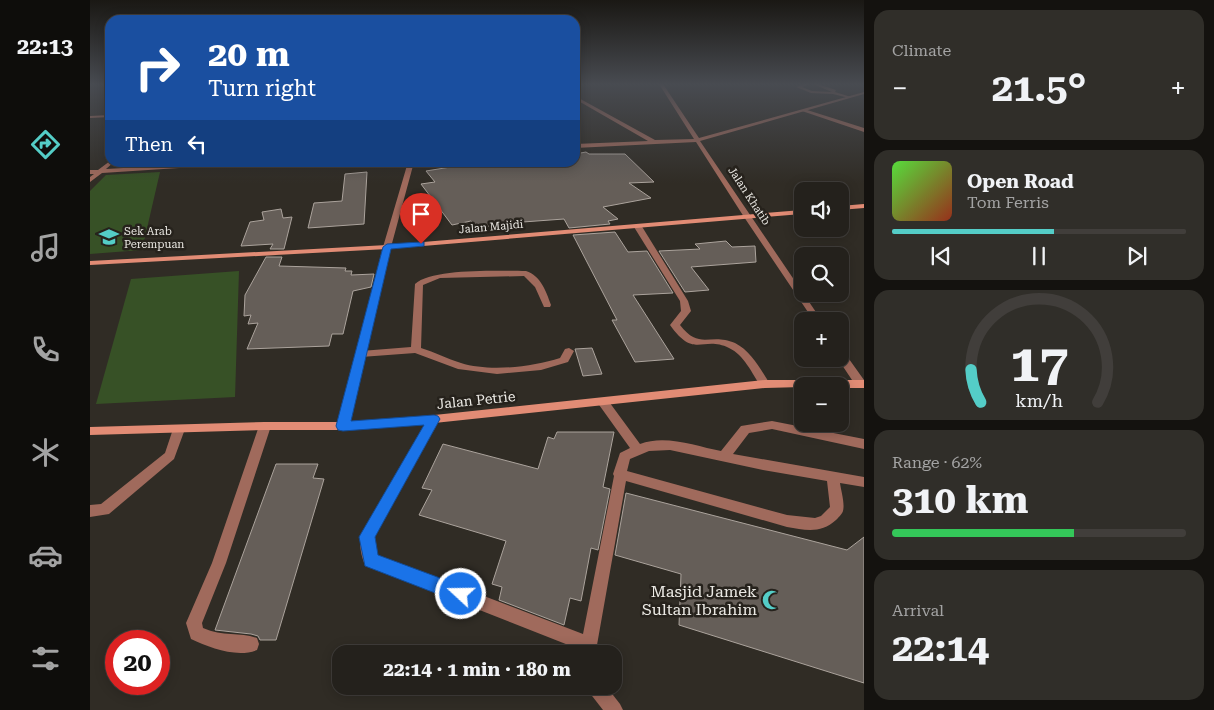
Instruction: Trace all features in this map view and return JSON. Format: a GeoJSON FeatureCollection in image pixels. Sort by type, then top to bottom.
{"type":"FeatureCollection","features":[{"type":"Feature","properties":{"kind":"street"},"geometry":{"type":"LineString","coordinates":[[610,117],[654,142]]}},
{"type":"Feature","properties":{"kind":"street","name":"Jalan Khatib"},"geometry":{"type":"LineString","coordinates":[[682,117],[812,312]]}},
{"type":"Feature","properties":{"kind":"street"},"geometry":{"type":"LineString","coordinates":[[580,146],[697,140],[779,117]]}},
{"type":"Feature","properties":{"kind":"street"},"geometry":{"type":"LineString","coordinates":[[825,117],[864,130]]}},
{"type":"Feature","properties":{"kind":"street"},"geometry":{"type":"LineString","coordinates":[[90,180],[105,167]]}},
{"type":"Feature","properties":{"kind":"street"},"geometry":{"type":"LineString","coordinates":[[90,172],[175,167]]}},
{"type":"Feature","properties":{"kind":"street"},"geometry":{"type":"LineString","coordinates":[[343,426],[387,247],[410,167]]}},
{"type":"Feature","properties":{"kind":"street"},"geometry":{"type":"LineString","coordinates":[[849,207],[864,206]]}},
{"type":"Feature","properties":{"kind":"street","name":"Jalan Majidi"},"geometry":{"type":"LineString","coordinates":[[90,263],[387,247],[794,213]]}},
{"type":"Feature","properties":{"kind":"street"},"geometry":{"type":"LineString","coordinates":[[638,227],[684,301],[686,311],[674,325],[684,339],[696,343],[720,342],[732,345],[743,353],[765,384]]}},
{"type":"Feature","properties":{"kind":"street"},"geometry":{"type":"LineString","coordinates":[[416,350],[419,284],[426,280],[439,276],[526,273],[540,285],[547,305]]}},
{"type":"Feature","properties":{"kind":"street"},"geometry":{"type":"LineString","coordinates":[[361,354],[416,350],[445,359],[458,366],[479,370],[496,370],[552,365],[564,360],[568,351]]}},
{"type":"Feature","properties":{"kind":"street"},"geometry":{"type":"LineString","coordinates":[[849,366],[862,384]]}},
{"type":"Feature","properties":{"kind":"street","name":"Jalan Petrie"},"geometry":{"type":"LineString","coordinates":[[90,431],[265,426],[343,426],[434,419],[765,384],[862,384]]}},
{"type":"Feature","properties":{"kind":"street"},"geometry":{"type":"LineString","coordinates":[[603,402],[638,450]]}},
{"type":"Feature","properties":{"kind":"street"},"geometry":{"type":"LineString","coordinates":[[434,419],[367,537],[370,560],[579,645]]}},
{"type":"Feature","properties":{"kind":"street"},"geometry":{"type":"LineString","coordinates":[[724,457],[745,429],[772,425],[864,444]]}},
{"type":"Feature","properties":{"kind":"street"},"geometry":{"type":"LineString","coordinates":[[251,644],[225,644],[208,639],[197,633],[194,623],[219,563],[265,426]]}},
{"type":"Feature","properties":{"kind":"street"},"geometry":{"type":"LineString","coordinates":[[90,511],[104,510],[170,456],[180,428]]}},
{"type":"Feature","properties":{"kind":"street"},"geometry":{"type":"LineString","coordinates":[[590,645],[619,474],[624,456],[648,446],[670,445],[724,457],[864,482]]}},
{"type":"Feature","properties":{"kind":"street"},"geometry":{"type":"LineString","coordinates":[[619,474],[787,521],[812,525],[827,521],[837,509],[833,476]]}},
{"type":"Feature","properties":{"kind":"street"},"geometry":{"type":"LineString","coordinates":[[602,695],[614,710]]}},
{"type":"Feature","properties":{"kind":"green space"},"geometry":{"type":"Polygon","coordinates":[[[160,172],[142,250],[90,254],[90,191],[106,175],[160,172]]]}},
{"type":"Feature","properties":{"kind":"green space"},"geometry":{"type":"Polygon","coordinates":[[[239,271],[235,397],[96,404],[131,279],[239,271]]]}},
{"type":"Feature","properties":{"kind":"building"},"geometry":{"type":"Polygon","coordinates":[[[580,153],[625,154],[654,182],[629,183],[651,198],[603,207],[618,219],[608,221],[610,224],[569,228],[564,219],[509,223],[477,228],[471,221],[452,225],[421,184],[435,182],[426,171],[451,167],[580,167],[580,153]]]}},
{"type":"Feature","properties":{"kind":"building"},"geometry":{"type":"Polygon","coordinates":[[[367,172],[364,224],[308,228],[314,203],[342,201],[345,174],[367,172]]]}},
{"type":"Feature","properties":{"kind":"building"},"geometry":{"type":"Polygon","coordinates":[[[281,209],[283,218],[292,217],[284,249],[270,249],[273,244],[241,246],[250,222],[264,220],[262,212],[281,209]]]}},
{"type":"Feature","properties":{"kind":"building"},"geometry":{"type":"Polygon","coordinates":[[[615,232],[628,252],[647,251],[673,293],[633,295],[674,359],[635,362],[612,320],[617,320],[573,235],[615,232]]]}},
{"type":"Feature","properties":{"kind":"building"},"geometry":{"type":"Polygon","coordinates":[[[726,241],[732,247],[755,246],[756,262],[691,267],[709,290],[685,292],[659,251],[700,249],[695,244],[726,241]]]}},
{"type":"Feature","properties":{"kind":"building"},"geometry":{"type":"Polygon","coordinates":[[[266,257],[282,257],[279,266],[346,268],[345,271],[352,271],[351,275],[374,274],[371,287],[353,291],[343,334],[332,334],[329,346],[247,349],[258,323],[248,324],[251,315],[244,316],[245,295],[266,257]]]}},
{"type":"Feature","properties":{"kind":"building"},"geometry":{"type":"Polygon","coordinates":[[[592,348],[602,374],[583,376],[575,349],[592,348]]]}},
{"type":"Feature","properties":{"kind":"building"},"geometry":{"type":"Polygon","coordinates":[[[557,432],[614,432],[603,487],[610,489],[598,550],[591,548],[581,601],[570,598],[564,625],[499,600],[502,587],[492,584],[506,541],[419,515],[432,490],[422,488],[443,444],[538,469],[548,437],[554,439],[557,432]]]}},
{"type":"Feature","properties":{"kind":"building"},"geometry":{"type":"Polygon","coordinates":[[[276,464],[318,464],[313,478],[324,479],[276,640],[260,640],[258,636],[251,634],[215,630],[276,464]]]}},
{"type":"Feature","properties":{"kind":"building","name":"Masjid Jamek Sultan Ibrahim"},"geometry":{"type":"Polygon","coordinates":[[[626,493],[847,550],[864,537],[864,683],[679,625],[681,574],[615,555],[626,493]]]}},
{"type":"Feature","properties":{"kind":"place","name":"Sek Arab Perempuan"},"geometry":{"type":"Point","coordinates":[109,237]}},
{"type":"Feature","properties":{"kind":"place","name":"Masjid Jamek Sultan Ibrahim"},"geometry":{"type":"Point","coordinates":[772,600]}},
{"type":"Feature","properties":{"kind":"route"},"geometry":{"type":"LineString","coordinates":[[421,244],[387,247],[343,426],[434,419],[367,537],[370,560],[461,594]]}}]}
